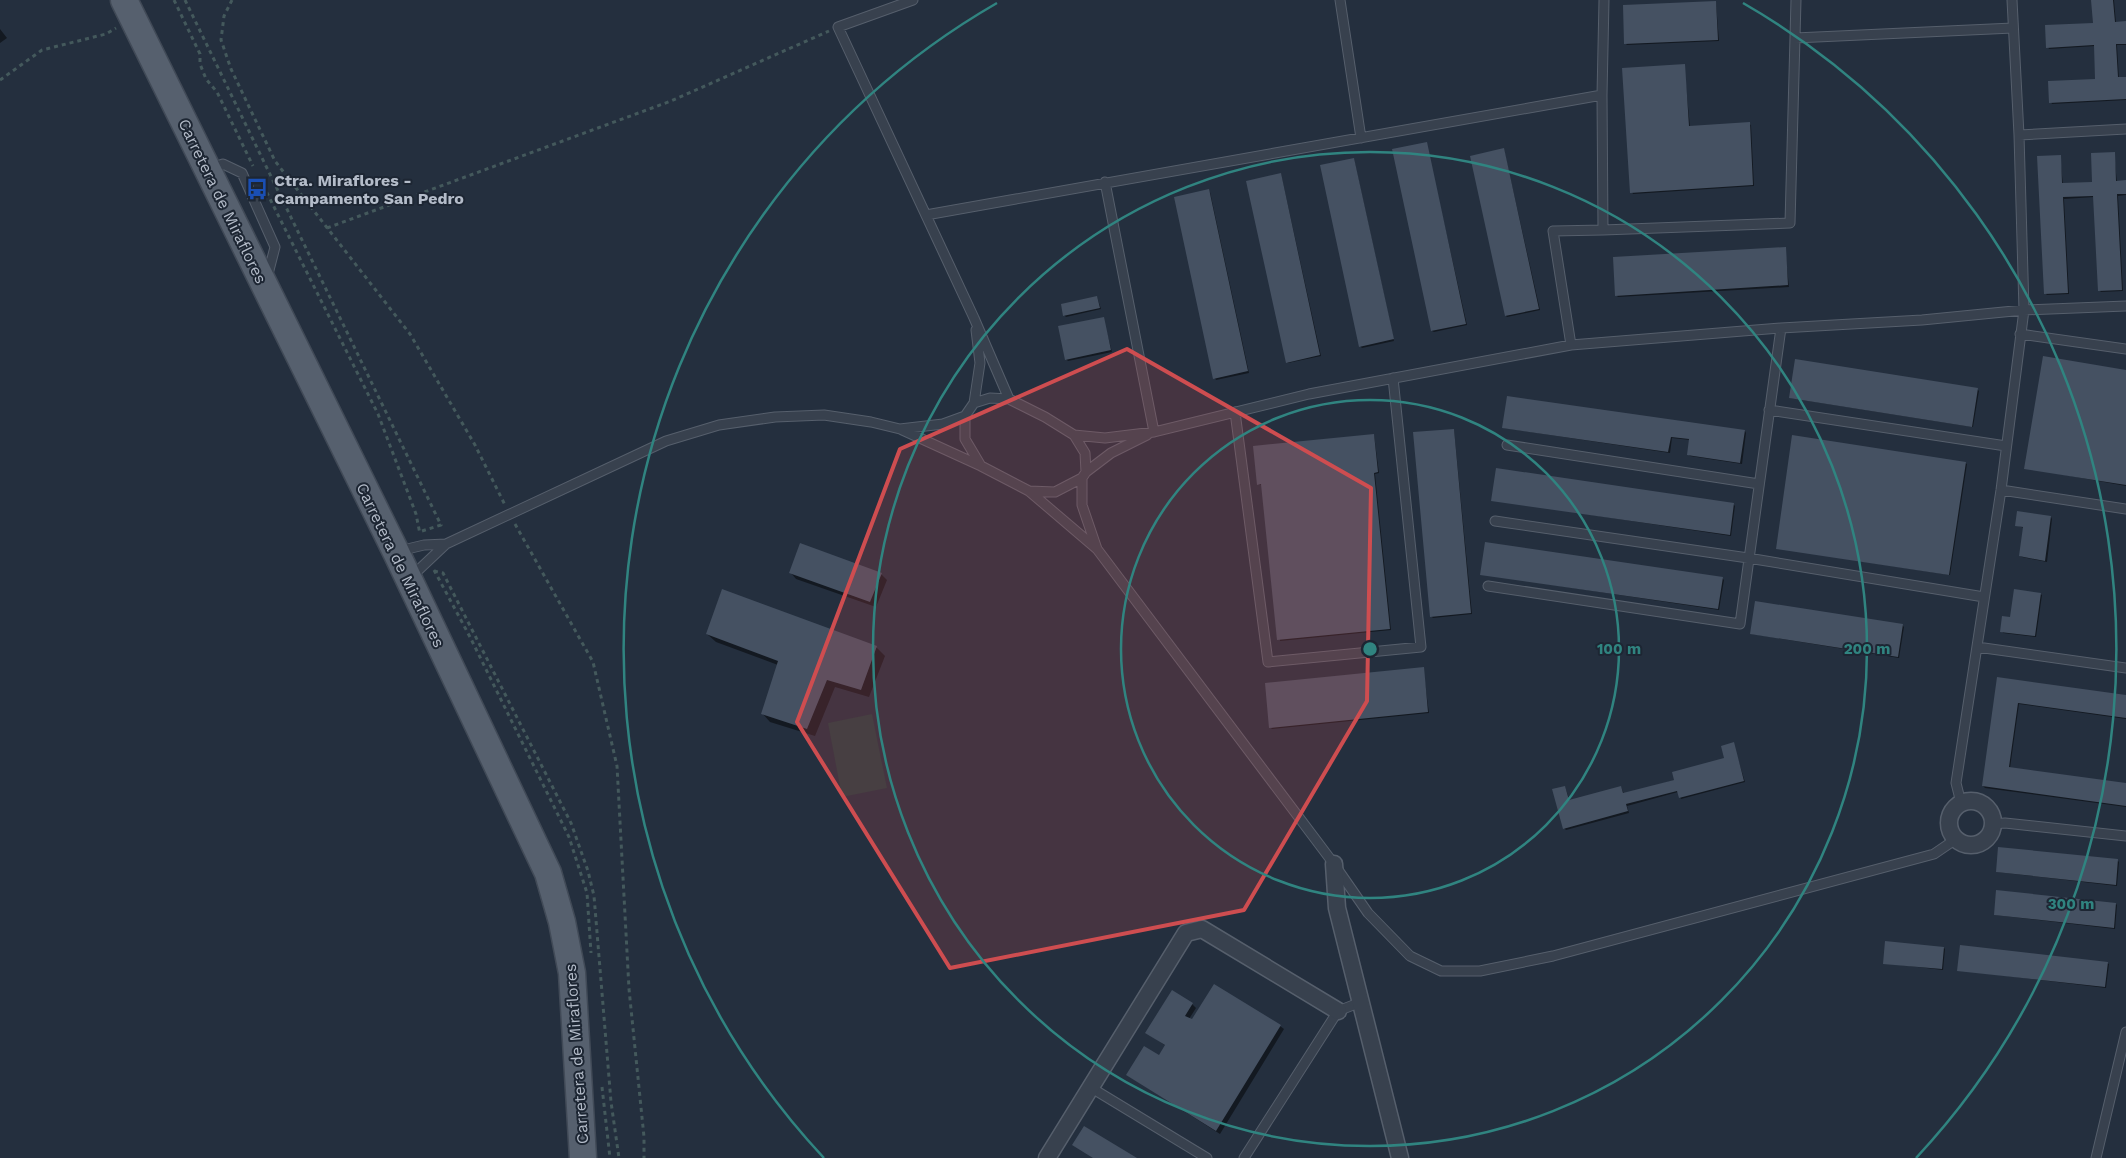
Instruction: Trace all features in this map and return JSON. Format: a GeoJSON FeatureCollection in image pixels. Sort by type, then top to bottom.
{"type":"FeatureCollection","features":[{"type":"Feature","properties":{"kind":"main road","name":"Carretera de Miraflores"},"geometry":{"type":"LineString","coordinates":[[128,9],[209,169],[396,552],[548,873],[562,922],[572,973],[583,1158]]}},
{"type":"Feature","properties":{"kind":"street"},"geometry":{"type":"LineString","coordinates":[[1970,801],[1979,802],[1986,807],[1991,815],[1993,824],[1991,832],[1979,843],[1971,845],[1956,839],[1951,832],[1949,824],[1954,808],[1961,803],[1970,801]]}},
{"type":"Feature","properties":{"kind":"street"},"geometry":{"type":"LineString","coordinates":[[1334,864],[1337,908],[1400,1158]]}},
{"type":"Feature","properties":{"kind":"street"},"geometry":{"type":"LineString","coordinates":[[1047,1158],[1186,933],[1202,929],[1338,1011]]}},
{"type":"Feature","properties":{"kind":"lane"},"geometry":{"type":"LineString","coordinates":[[913,0],[838,28],[974,318],[1008,399]]}},
{"type":"Feature","properties":{"kind":"lane"},"geometry":{"type":"LineString","coordinates":[[1340,0],[1361,138]]}},
{"type":"Feature","properties":{"kind":"lane"},"geometry":{"type":"LineString","coordinates":[[1603,230],[1602,95],[1604,0]]}},
{"type":"Feature","properties":{"kind":"lane"},"geometry":{"type":"LineString","coordinates":[[1571,346],[1553,231],[1790,223],[1796,0]]}},
{"type":"Feature","properties":{"kind":"lane"},"geometry":{"type":"LineString","coordinates":[[1961,803],[1956,783],[2001,490],[2024,310],[2019,135],[2012,0]]}},
{"type":"Feature","properties":{"kind":"lane"},"geometry":{"type":"LineString","coordinates":[[1795,38],[2013,28]]}},
{"type":"Feature","properties":{"kind":"lane"},"geometry":{"type":"LineString","coordinates":[[926,215],[1602,95]]}},
{"type":"Feature","properties":{"kind":"lane"},"geometry":{"type":"LineString","coordinates":[[2019,135],[2126,129]]}},
{"type":"Feature","properties":{"kind":"lane"},"geometry":{"type":"LineString","coordinates":[[1105,182],[1154,432]]}},
{"type":"Feature","properties":{"kind":"lane"},"geometry":{"type":"LineString","coordinates":[[1074,436],[1106,438],[1154,432],[1308,394],[1571,346],[1781,328],[1922,320],[2024,310],[2126,306]]}},
{"type":"Feature","properties":{"kind":"lane"},"geometry":{"type":"LineString","coordinates":[[974,318],[980,363],[974,403],[965,416],[965,439],[981,466]]}},
{"type":"Feature","properties":{"kind":"lane"},"geometry":{"type":"LineString","coordinates":[[1488,586],[1740,624],[1781,328]]}},
{"type":"Feature","properties":{"kind":"lane"},"geometry":{"type":"LineString","coordinates":[[2020,334],[2126,349]]}},
{"type":"Feature","properties":{"kind":"lane"},"geometry":{"type":"LineString","coordinates":[[1235,412],[1268,662],[1421,646],[1393,378]]}},
{"type":"Feature","properties":{"kind":"lane"},"geometry":{"type":"LineString","coordinates":[[974,403],[990,398],[1008,399],[1044,417],[1074,436],[1085,453],[1082,505],[1097,549]]}},
{"type":"Feature","properties":{"kind":"lane"},"geometry":{"type":"LineString","coordinates":[[1769,410],[2006,446]]}},
{"type":"Feature","properties":{"kind":"lane"},"geometry":{"type":"LineString","coordinates":[[409,579],[446,544],[666,441],[719,425],[775,416],[824,415],[871,422],[900,429],[981,466],[1029,491],[1097,549],[1334,864],[1368,913],[1410,956],[1441,971],[1480,971],[1553,956],[1934,854],[1956,839]]}},
{"type":"Feature","properties":{"kind":"lane"},"geometry":{"type":"LineString","coordinates":[[900,429],[943,424],[965,416]]}},
{"type":"Feature","properties":{"kind":"lane"},"geometry":{"type":"LineString","coordinates":[[1029,491],[1055,492],[1084,475],[1111,453],[1154,432]]}},
{"type":"Feature","properties":{"kind":"lane"},"geometry":{"type":"LineString","coordinates":[[1507,445],[1759,484]]}},
{"type":"Feature","properties":{"kind":"lane"},"geometry":{"type":"LineString","coordinates":[[2001,490],[2126,509]]}},
{"type":"Feature","properties":{"kind":"lane"},"geometry":{"type":"LineString","coordinates":[[1495,521],[1748,558],[1984,597]]}},
{"type":"Feature","properties":{"kind":"lane"},"geometry":{"type":"LineString","coordinates":[[396,552],[424,545],[446,544]]}},
{"type":"Feature","properties":{"kind":"lane"},"geometry":{"type":"LineString","coordinates":[[1977,646],[2126,668]]}},
{"type":"Feature","properties":{"kind":"lane"},"geometry":{"type":"LineString","coordinates":[[1993,824],[2005,823],[2126,836]]}},
{"type":"Feature","properties":{"kind":"lane"},"geometry":{"type":"LineString","coordinates":[[1244,1158],[1338,1011],[1361,1002]]}},
{"type":"Feature","properties":{"kind":"lane"},"geometry":{"type":"LineString","coordinates":[[2096,1158],[2126,1032]]}},
{"type":"Feature","properties":{"kind":"lane"},"geometry":{"type":"LineString","coordinates":[[1090,1088],[1207,1158]]}},
{"type":"Feature","properties":{"kind":"path"},"geometry":{"type":"LineString","coordinates":[[174,0],[200,54],[200,64],[206,79],[217,92],[256,172]]}},
{"type":"Feature","properties":{"kind":"path"},"geometry":{"type":"LineString","coordinates":[[185,0],[441,525],[419,532],[416,514],[378,414],[261,181]]}},
{"type":"Feature","properties":{"kind":"path"},"geometry":{"type":"LineString","coordinates":[[232,0],[224,16],[221,40],[231,69],[275,161],[410,334],[475,445],[510,514],[592,662],[617,766],[628,989],[644,1137],[644,1158]]}},
{"type":"Feature","properties":{"kind":"path"},"geometry":{"type":"LineString","coordinates":[[0,80],[42,50],[106,34],[128,9]]}},
{"type":"Feature","properties":{"kind":"path"},"geometry":{"type":"LineString","coordinates":[[327,228],[670,101],[838,28]]}},
{"type":"Feature","properties":{"kind":"highlighted area"},"geometry":{"type":"Polygon","coordinates":[[[1127,349],[1371,488],[1367,701],[1244,910],[950,968],[797,722],[900,449],[1127,349]]]}},
{"type":"Feature","properties":{"kind":"green space"},"geometry":{"type":"Polygon","coordinates":[[[872,714],[887,788],[842,797],[828,723],[872,714]]]}},
{"type":"Feature","properties":{"kind":"building"},"geometry":{"type":"Polygon","coordinates":[[[2091,0],[2113,0],[2115,22],[2126,21],[2126,44],[2116,44],[2118,77],[2126,77],[2126,99],[2049,103],[2048,81],[2095,79],[2094,45],[2046,48],[2045,25],[2093,23],[2091,0]]]}},
{"type":"Feature","properties":{"kind":"building"},"geometry":{"type":"Polygon","coordinates":[[[1716,1],[1718,40],[1624,44],[1623,5],[1716,1]]]}},
{"type":"Feature","properties":{"kind":"building"},"geometry":{"type":"Polygon","coordinates":[[[1685,64],[1689,126],[1750,122],[1753,185],[1630,193],[1622,68],[1685,64]]]}},
{"type":"Feature","properties":{"kind":"building"},"geometry":{"type":"Polygon","coordinates":[[[1427,142],[1466,324],[1431,331],[1392,149],[1427,142]]]}},
{"type":"Feature","properties":{"kind":"building"},"geometry":{"type":"Polygon","coordinates":[[[1504,148],[1539,309],[1505,316],[1470,156],[1504,148]]]}},
{"type":"Feature","properties":{"kind":"building"},"geometry":{"type":"Polygon","coordinates":[[[2115,152],[2116,181],[2126,180],[2126,194],[2117,194],[2122,290],[2098,291],[2093,196],[2063,197],[2068,293],[2044,294],[2037,156],[2061,155],[2062,183],[2092,182],[2091,153],[2115,152]]]}},
{"type":"Feature","properties":{"kind":"building"},"geometry":{"type":"Polygon","coordinates":[[[1354,158],[1394,339],[1359,347],[1320,165],[1354,158]]]}},
{"type":"Feature","properties":{"kind":"building"},"geometry":{"type":"Polygon","coordinates":[[[1281,173],[1320,355],[1286,363],[1246,181],[1281,173]]]}},
{"type":"Feature","properties":{"kind":"building"},"geometry":{"type":"Polygon","coordinates":[[[1209,189],[1248,371],[1213,379],[1174,197],[1209,189]]]}},
{"type":"Feature","properties":{"kind":"building"},"geometry":{"type":"Polygon","coordinates":[[[1786,247],[1788,285],[1615,296],[1613,257],[1786,247]]]}},
{"type":"Feature","properties":{"kind":"building"},"geometry":{"type":"Polygon","coordinates":[[[1097,296],[1100,308],[1063,316],[1061,304],[1097,296]]]}},
{"type":"Feature","properties":{"kind":"building"},"geometry":{"type":"Polygon","coordinates":[[[1104,317],[1111,350],[1065,360],[1058,326],[1104,317]]]}},
{"type":"Feature","properties":{"kind":"building"},"geometry":{"type":"Polygon","coordinates":[[[2043,356],[2126,370],[2126,485],[2024,469],[2043,356]]]}},
{"type":"Feature","properties":{"kind":"building"},"geometry":{"type":"Polygon","coordinates":[[[1795,359],[1978,388],[1972,427],[1789,398],[1795,359]]]}},
{"type":"Feature","properties":{"kind":"building"},"geometry":{"type":"Polygon","coordinates":[[[1507,396],[1745,430],[1740,463],[1687,455],[1689,439],[1671,437],[1668,452],[1502,428],[1507,396]]]}},
{"type":"Feature","properties":{"kind":"building"},"geometry":{"type":"Polygon","coordinates":[[[1454,429],[1471,613],[1430,617],[1413,432],[1454,429]]]}},
{"type":"Feature","properties":{"kind":"building"},"geometry":{"type":"Polygon","coordinates":[[[1374,434],[1378,472],[1374,473],[1390,629],[1277,640],[1261,484],[1257,485],[1253,446],[1374,434]]]}},
{"type":"Feature","properties":{"kind":"building"},"geometry":{"type":"Polygon","coordinates":[[[1792,435],[1966,462],[1949,575],[1776,549],[1792,435]]]}},
{"type":"Feature","properties":{"kind":"building"},"geometry":{"type":"Polygon","coordinates":[[[1496,468],[1734,503],[1730,535],[1491,501],[1496,468]]]}},
{"type":"Feature","properties":{"kind":"building"},"geometry":{"type":"Polygon","coordinates":[[[2017,511],[2051,516],[2045,561],[2019,556],[2023,527],[2015,526],[2017,511]]]}},
{"type":"Feature","properties":{"kind":"building"},"geometry":{"type":"Polygon","coordinates":[[[1485,542],[1723,577],[1718,609],[1480,575],[1485,542]]]}},
{"type":"Feature","properties":{"kind":"building"},"geometry":{"type":"Polygon","coordinates":[[[800,543],[882,573],[870,602],[789,573],[800,543]]]}},
{"type":"Feature","properties":{"kind":"building"},"geometry":{"type":"Polygon","coordinates":[[[722,589],[877,646],[861,690],[827,680],[807,729],[761,714],[778,661],[706,634],[722,589]]]}},
{"type":"Feature","properties":{"kind":"building"},"geometry":{"type":"Polygon","coordinates":[[[2014,589],[2041,593],[2035,636],[2000,632],[2002,616],[2010,617],[2014,589]]]}},
{"type":"Feature","properties":{"kind":"building"},"geometry":{"type":"Polygon","coordinates":[[[1755,601],[1903,624],[1898,657],[1750,634],[1755,601]]]}},
{"type":"Feature","properties":{"kind":"building"},"geometry":{"type":"Polygon","coordinates":[[[1424,667],[1428,712],[1269,728],[1265,683],[1424,667]]]}},
{"type":"Feature","properties":{"kind":"building"},"geometry":{"type":"Polygon","coordinates":[[[1997,677],[2126,695],[2126,718],[2018,703],[2009,767],[2126,783],[2126,806],[1982,786],[1997,677]]]}},
{"type":"Feature","properties":{"kind":"building"},"geometry":{"type":"Polygon","coordinates":[[[1734,742],[1744,781],[1679,798],[1677,791],[1626,804],[1628,811],[1563,829],[1552,789],[1565,786],[1569,800],[1621,786],[1623,793],[1674,780],[1672,772],[1724,758],[1721,746],[1734,742]]]}},
{"type":"Feature","properties":{"kind":"building"},"geometry":{"type":"Polygon","coordinates":[[[1998,847],[2118,859],[2116,885],[1996,872],[1998,847]]]}},
{"type":"Feature","properties":{"kind":"building"},"geometry":{"type":"Polygon","coordinates":[[[1996,890],[2116,903],[2114,928],[1994,915],[1996,890]]]}},
{"type":"Feature","properties":{"kind":"building"},"geometry":{"type":"Polygon","coordinates":[[[1885,941],[1944,947],[1942,969],[1883,964],[1885,941]]]}},
{"type":"Feature","properties":{"kind":"building"},"geometry":{"type":"Polygon","coordinates":[[[1960,945],[2108,962],[2105,987],[1957,971],[1960,945]]]}},
{"type":"Feature","properties":{"kind":"building"},"geometry":{"type":"Polygon","coordinates":[[[1214,984],[1281,1025],[1216,1131],[1126,1075],[1144,1046],[1159,1055],[1165,1045],[1145,1033],[1172,990],[1193,1003],[1185,1016],[1192,1019],[1214,984]]]}},
{"type":"Feature","properties":{"kind":"building"},"geometry":{"type":"Polygon","coordinates":[[[1084,1126],[1137,1158],[1093,1158],[1072,1145],[1084,1126]]]}},
{"type":"Feature","properties":{"kind":"place","name":"Ctra. Miraflores - Campamento San Pedro"},"geometry":{"type":"Point","coordinates":[257,189]}}]}
